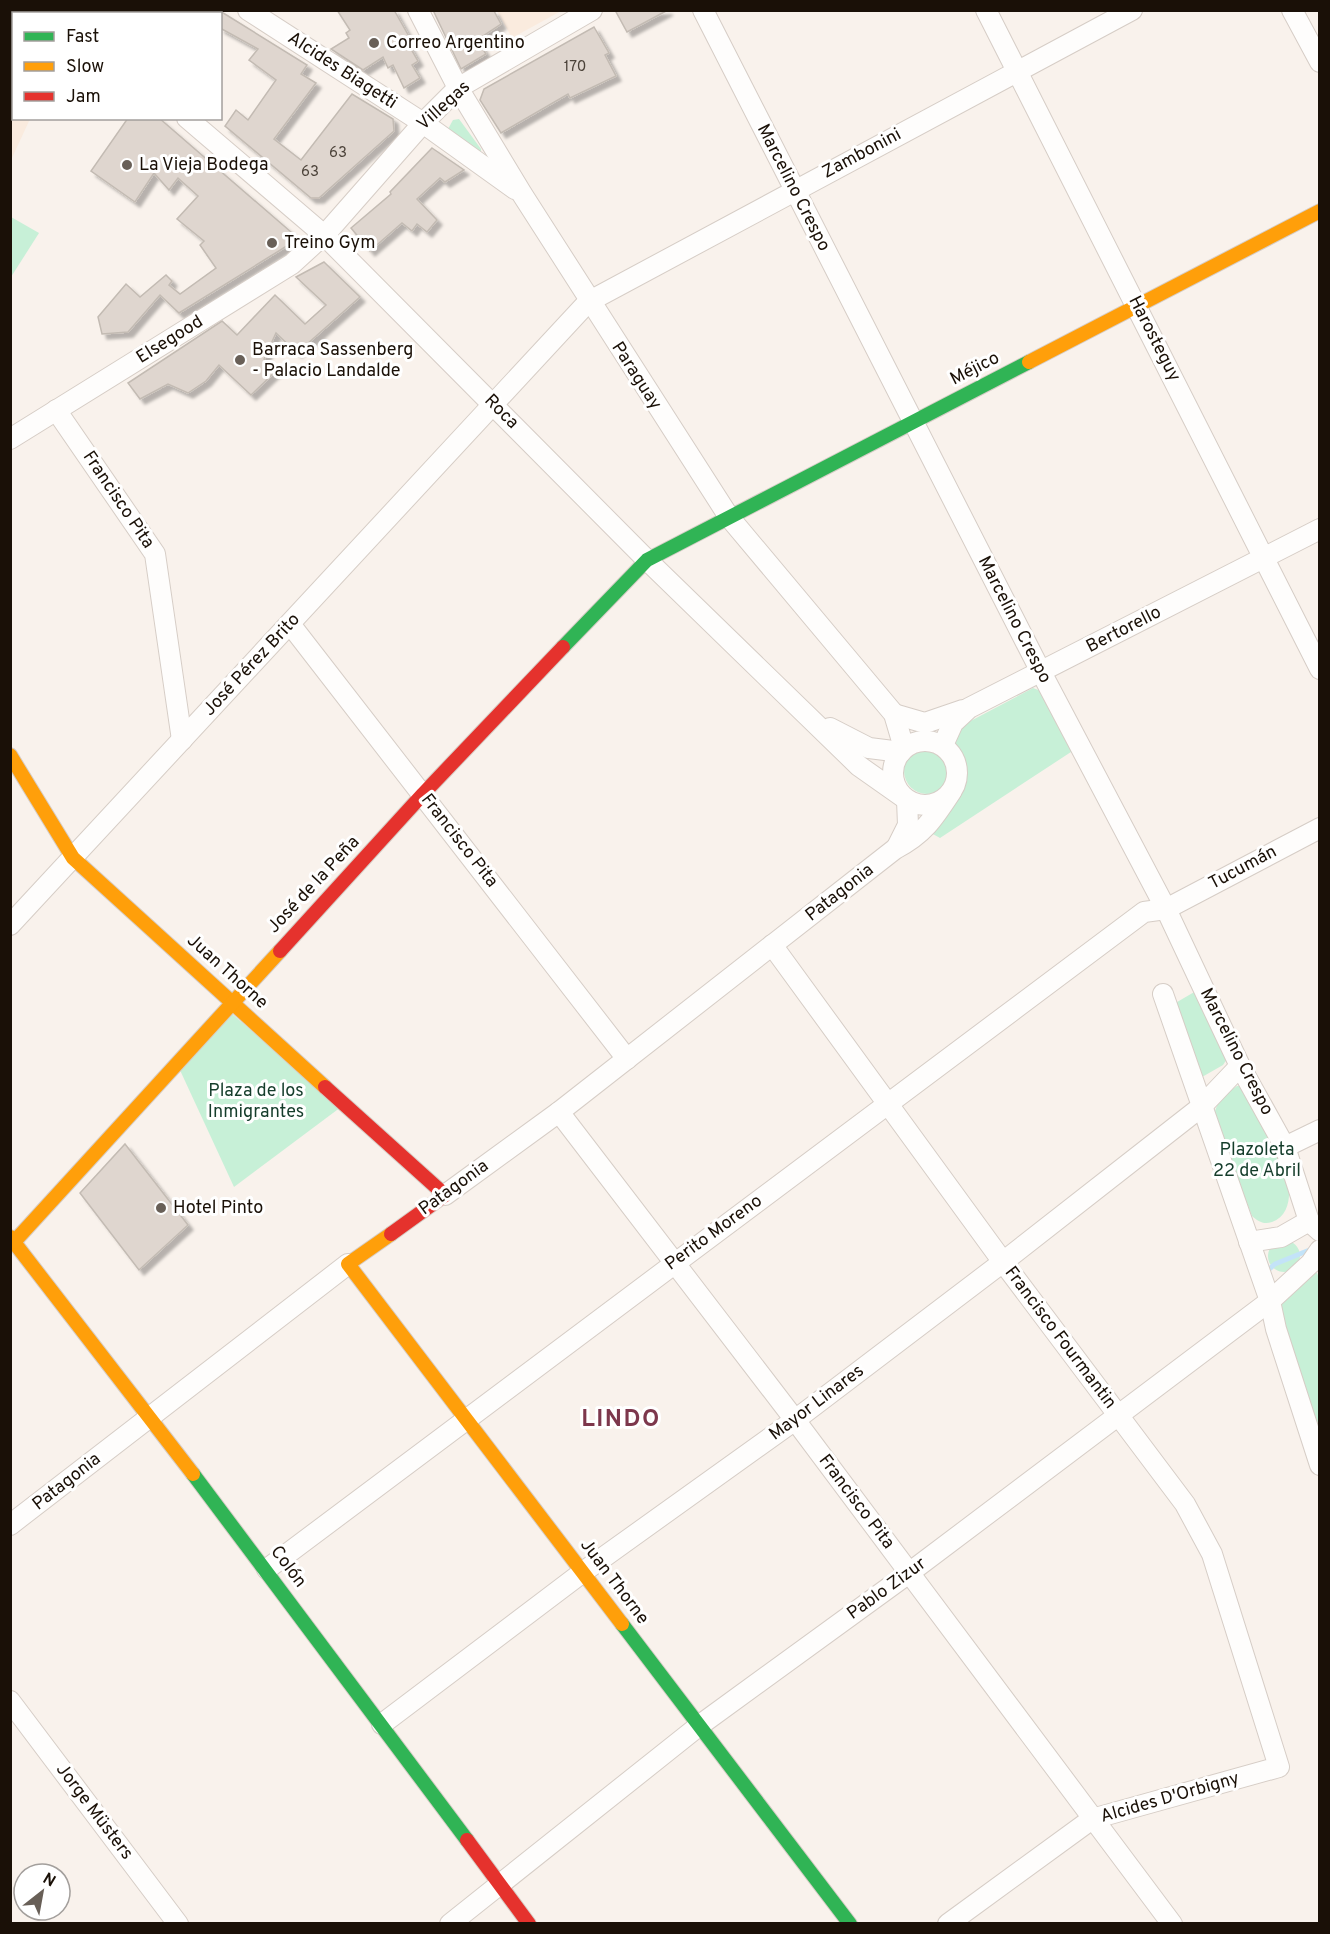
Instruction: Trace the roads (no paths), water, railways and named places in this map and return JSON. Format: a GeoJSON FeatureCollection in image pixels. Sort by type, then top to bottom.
{"type":"FeatureCollection","features":[{"type":"Feature","properties":{"kind":"street","name":"Alcides Biagetti"},"geometry":{"type":"LineString","coordinates":[[249,10],[423,123],[522,194]]}},
{"type":"Feature","properties":{"kind":"street","name":"Paraguay"},"geometry":{"type":"LineString","coordinates":[[418,10],[458,88],[588,302],[729,517],[894,714],[902,750]]}},
{"type":"Feature","properties":{"kind":"street","name":"Villegas"},"geometry":{"type":"LineString","coordinates":[[324,235],[423,123],[458,88],[592,10]]}},
{"type":"Feature","properties":{"kind":"street","name":"Marcelino Crespo"},"geometry":{"type":"LineString","coordinates":[[703,10],[912,422],[1166,909],[1240,1066],[1285,1147],[1314,1226]]}},
{"type":"Feature","properties":{"kind":"street","name":"Harosteguy"},"geometry":{"type":"LineString","coordinates":[[986,10],[1320,669]]}},
{"type":"Feature","properties":{"kind":"street","name":"Zambonini"},"geometry":{"type":"LineString","coordinates":[[494,404],[588,302],[1131,10]]}},
{"type":"Feature","properties":{"kind":"street"},"geometry":{"type":"LineString","coordinates":[[1292,10],[1320,62]]}},
{"type":"Feature","properties":{"kind":"street","name":"Roca"},"geometry":{"type":"LineString","coordinates":[[189,120],[324,235],[647,560],[807,714]]}},
{"type":"Feature","properties":{"kind":"street","name":"Méjico"},"geometry":{"type":"LineString","coordinates":[[647,560],[1320,211]]}},
{"type":"Feature","properties":{"kind":"street","name":"Elsegood"},"geometry":{"type":"LineString","coordinates":[[10,439],[292,264],[324,235]]}},
{"type":"Feature","properties":{"kind":"street","name":"José Pérez Brito"},"geometry":{"type":"LineString","coordinates":[[10,925],[494,404]]}},
{"type":"Feature","properties":{"kind":"street","name":"Francisco Pita"},"geometry":{"type":"LineString","coordinates":[[56,410],[155,554],[182,740]]}},
{"type":"Feature","properties":{"kind":"street","name":"Bertorello"},"geometry":{"type":"LineString","coordinates":[[942,746],[953,723],[969,708],[1320,529]]}},
{"type":"Feature","properties":{"kind":"street","name":"José de la Peña"},"geometry":{"type":"LineString","coordinates":[[12,1239],[423,794],[647,560]]}},
{"type":"Feature","properties":{"kind":"street","name":"Francisco Pita"},"geometry":{"type":"LineString","coordinates":[[290,624],[627,1059]]}},
{"type":"Feature","properties":{"kind":"street"},"geometry":{"type":"LineString","coordinates":[[894,714],[925,723],[969,708]]}},
{"type":"Feature","properties":{"kind":"street"},"geometry":{"type":"LineString","coordinates":[[807,714],[869,748],[902,750],[922,740],[942,746],[956,762],[956,782],[951,792],[934,804],[923,805],[905,798],[859,766],[807,714]]}},
{"type":"Feature","properties":{"kind":"street"},"geometry":{"type":"LineString","coordinates":[[902,750],[893,767],[893,778],[905,798]]}},
{"type":"Feature","properties":{"kind":"street","name":"Juan Thorne"},"geometry":{"type":"LineString","coordinates":[[10,755],[73,858],[232,1000],[445,1196]]}},
{"type":"Feature","properties":{"kind":"street","name":"Patagonia"},"geometry":{"type":"LineString","coordinates":[[10,1525],[348,1264],[559,1112],[896,849],[910,841],[931,824],[951,792]]}},
{"type":"Feature","properties":{"kind":"street","name":"Patagonia"},"geometry":{"type":"LineString","coordinates":[[896,849],[908,825],[905,798]]}},
{"type":"Feature","properties":{"kind":"street","name":"Tucumán"},"geometry":{"type":"LineString","coordinates":[[1166,909],[1320,828]]}},
{"type":"Feature","properties":{"kind":"street","name":"Perito Moreno"},"geometry":{"type":"LineString","coordinates":[[267,1569],[1144,912],[1166,909]]}},
{"type":"Feature","properties":{"kind":"street","name":"Francisco Fourmantin"},"geometry":{"type":"LineString","coordinates":[[772,945],[1003,1262],[1185,1504],[1212,1554],[1279,1767]]}},
{"type":"Feature","properties":{"kind":"street"},"geometry":{"type":"LineString","coordinates":[[1162,994],[1270,1301],[1275,1329],[1320,1465]]}},
{"type":"Feature","properties":{"kind":"street","name":"Mayor Linares"},"geometry":{"type":"LineString","coordinates":[[382,1724],[583,1572],[795,1420],[1003,1262],[1201,1107],[1240,1066]]}},
{"type":"Feature","properties":{"kind":"street","name":"Francisco Pita"},"geometry":{"type":"LineString","coordinates":[[559,1112],[795,1420],[1092,1820],[1172,1923]]}},
{"type":"Feature","properties":{"kind":"street"},"geometry":{"type":"LineString","coordinates":[[1285,1147],[1320,1130]]}},
{"type":"Feature","properties":{"kind":"street"},"geometry":{"type":"LineString","coordinates":[[1249,1242],[1281,1237],[1314,1226]]}},
{"type":"Feature","properties":{"kind":"street","name":"Colón"},"geometry":{"type":"LineString","coordinates":[[12,1239],[267,1569],[529,1923]]}},
{"type":"Feature","properties":{"kind":"street","name":"Pablo Zizur"},"geometry":{"type":"LineString","coordinates":[[450,1923],[500,1886],[700,1725],[909,1573],[1270,1301],[1311,1263],[1320,1250]]}},
{"type":"Feature","properties":{"kind":"street","name":"Juan Thorne"},"geometry":{"type":"LineString","coordinates":[[348,1264],[850,1923]]}},
{"type":"Feature","properties":{"kind":"street","name":"Jorge Müsters"},"geometry":{"type":"LineString","coordinates":[[10,1701],[178,1923]]}},
{"type":"Feature","properties":{"kind":"street","name":"Alcides D'Orbigny"},"geometry":{"type":"LineString","coordinates":[[948,1923],[1092,1820],[1279,1767]]}},
{"type":"Feature","properties":{"kind":"waterway"},"geometry":{"type":"LineString","coordinates":[[1266,1272],[1275,1264],[1312,1249]]}},
{"type":"Feature","properties":{"kind":"place","name":"Correo Argentino"},"geometry":{"type":"Point","coordinates":[374,43]}},
{"type":"Feature","properties":{"kind":"place","name":"La Vieja Bodega"},"geometry":{"type":"Point","coordinates":[127,165]}},
{"type":"Feature","properties":{"kind":"place","name":"Treino Gym"},"geometry":{"type":"Point","coordinates":[272,243]}},
{"type":"Feature","properties":{"kind":"place","name":"Barraca Sassenberg - Palacio Landalde"},"geometry":{"type":"Point","coordinates":[240,360]}},
{"type":"Feature","properties":{"kind":"place","name":"Hotel Pinto"},"geometry":{"type":"Point","coordinates":[161,1208]}},
{"type":"Feature","properties":{"kind":"district","name":"LINDO"},"geometry":{"type":"Point","coordinates":[621,1420]}},
{"type":"Feature","properties":{"kind":"park label","name":"Plaza de los Inmigrantes"},"geometry":{"type":"Point","coordinates":[256,1101]}},
{"type":"Feature","properties":{"kind":"park label","name":"Plazoleta 22 de Abril"},"geometry":{"type":"Point","coordinates":[1257,1160]}}]}
